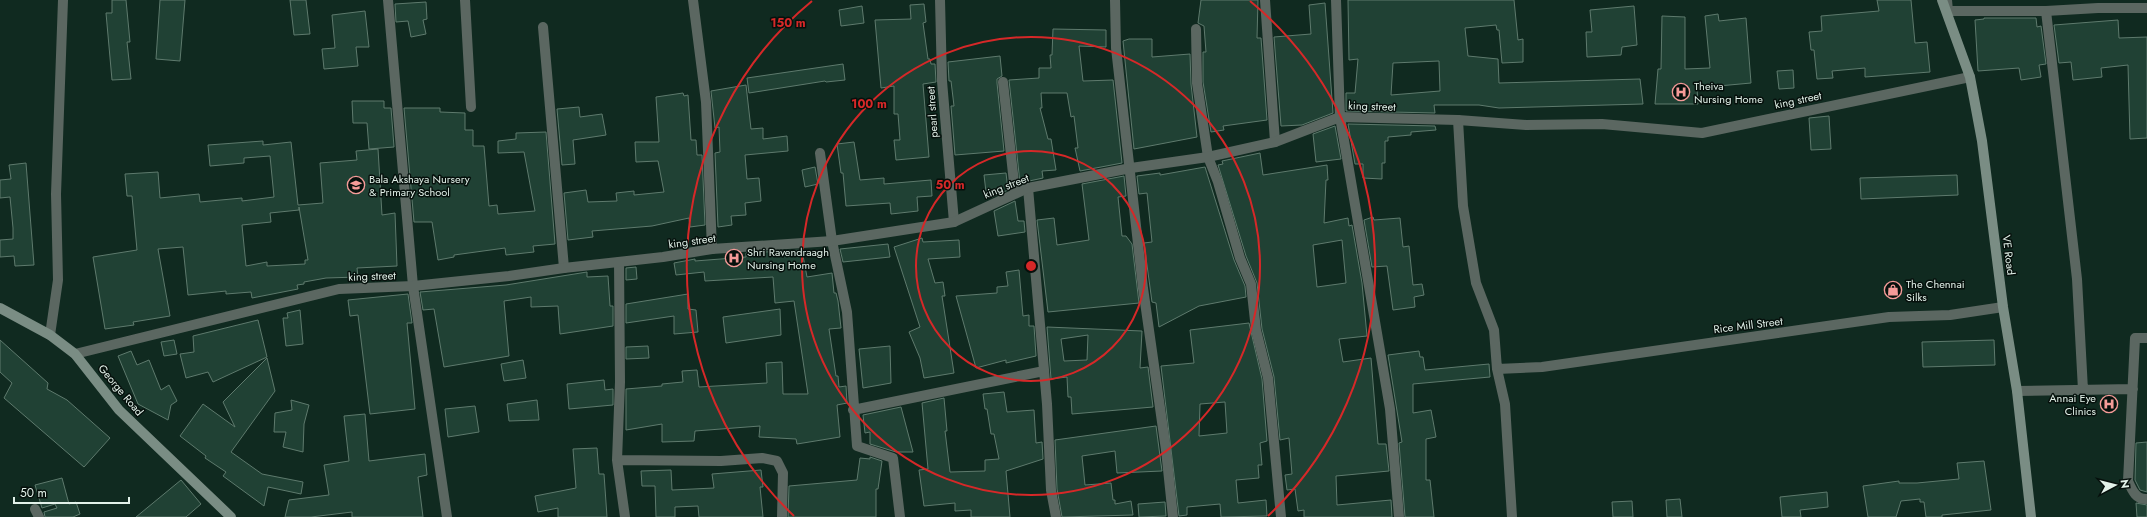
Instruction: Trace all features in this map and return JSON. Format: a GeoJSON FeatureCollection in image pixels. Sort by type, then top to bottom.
{"type":"FeatureCollection","features":[{"type":"Feature","properties":{"kind":"main road","name":"VE Road"},"geometry":{"type":"LineString","coordinates":[[1942,0],[1948,11],[1970,77],[1982,141],[2003,307],[2017,391],[2031,517]]}},
{"type":"Feature","properties":{"kind":"main road","name":"George Road"},"geometry":{"type":"LineString","coordinates":[[0,308],[50,335],[75,354],[119,410],[231,517]]}},
{"type":"Feature","properties":{"kind":"street"},"geometry":{"type":"LineString","coordinates":[[50,335],[58,280],[56,194],[63,0]]}},
{"type":"Feature","properties":{"kind":"street"},"geometry":{"type":"LineString","coordinates":[[388,0],[413,286],[447,517]]}},
{"type":"Feature","properties":{"kind":"street"},"geometry":{"type":"LineString","coordinates":[[465,0],[471,107]]}},
{"type":"Feature","properties":{"kind":"street"},"geometry":{"type":"LineString","coordinates":[[693,0],[706,102],[712,249]]}},
{"type":"Feature","properties":{"kind":"street","name":"pearl street"},"geometry":{"type":"LineString","coordinates":[[940,0],[942,81],[954,222]]}},
{"type":"Feature","properties":{"kind":"street"},"geometry":{"type":"LineString","coordinates":[[1115,0],[1116,48],[1143,288],[1166,450],[1172,517]]}},
{"type":"Feature","properties":{"kind":"street"},"geometry":{"type":"LineString","coordinates":[[1266,0],[1275,142]]}},
{"type":"Feature","properties":{"kind":"street"},"geometry":{"type":"LineString","coordinates":[[1336,0],[1340,117],[1390,409],[1399,517]]}},
{"type":"Feature","properties":{"kind":"street"},"geometry":{"type":"LineString","coordinates":[[1948,0],[1948,11],[2046,11],[2098,4],[2147,8]]}},
{"type":"Feature","properties":{"kind":"street"},"geometry":{"type":"LineString","coordinates":[[2046,11],[2077,279],[2083,390]]}},
{"type":"Feature","properties":{"kind":"street"},"geometry":{"type":"LineString","coordinates":[[543,27],[564,268]]}},
{"type":"Feature","properties":{"kind":"street"},"geometry":{"type":"LineString","coordinates":[[1196,29],[1197,83],[1208,157],[1218,182],[1240,258],[1251,284],[1256,330],[1268,378],[1281,517]]}},
{"type":"Feature","properties":{"kind":"street","name":"king street"},"geometry":{"type":"LineString","coordinates":[[75,354],[339,289],[413,286],[509,276],[712,249],[832,241],[954,222],[1015,192],[1028,188],[1130,168],[1208,157],[1275,142],[1340,117],[1458,120],[1526,125],[1602,124],[1702,133],[1970,77]]}},
{"type":"Feature","properties":{"kind":"street"},"geometry":{"type":"LineString","coordinates":[[1003,82],[1015,192]]}},
{"type":"Feature","properties":{"kind":"street"},"geometry":{"type":"LineString","coordinates":[[1458,120],[1463,206],[1476,283],[1494,330],[1497,369],[1505,404],[1512,517]]}},
{"type":"Feature","properties":{"kind":"street"},"geometry":{"type":"LineString","coordinates":[[820,153],[832,241],[847,312],[853,410],[857,446],[893,458],[900,517]]}},
{"type":"Feature","properties":{"kind":"street"},"geometry":{"type":"LineString","coordinates":[[1028,188],[1047,404],[1051,490],[1056,517]]}},
{"type":"Feature","properties":{"kind":"street"},"geometry":{"type":"LineString","coordinates":[[619,262],[620,382],[617,460],[625,517]]}},
{"type":"Feature","properties":{"kind":"street","name":"Rice Mill Street"},"geometry":{"type":"LineString","coordinates":[[1497,369],[1542,367],[1889,317],[1950,315],[2003,307]]}},
{"type":"Feature","properties":{"kind":"street"},"geometry":{"type":"LineString","coordinates":[[2147,338],[2135,338],[2134,389],[2128,482],[2133,494],[2142,500],[2147,499]]}},
{"type":"Feature","properties":{"kind":"street"},"geometry":{"type":"LineString","coordinates":[[853,410],[1044,371]]}},
{"type":"Feature","properties":{"kind":"street"},"geometry":{"type":"LineString","coordinates":[[2017,391],[2134,389]]}},
{"type":"Feature","properties":{"kind":"street"},"geometry":{"type":"LineString","coordinates":[[617,460],[721,462],[762,458],[778,461],[783,473],[782,517]]}},
{"type":"Feature","properties":{"kind":"building"},"geometry":{"type":"Polygon","coordinates":[[[112,0],[126,0],[130,42],[127,42],[131,79],[112,80],[106,13],[112,13],[112,0]]]}},
{"type":"Feature","properties":{"kind":"building"},"geometry":{"type":"Polygon","coordinates":[[[160,0],[185,0],[180,61],[156,59],[160,0]]]}},
{"type":"Feature","properties":{"kind":"building"},"geometry":{"type":"Polygon","coordinates":[[[290,0],[306,0],[310,34],[294,35],[290,0]]]}},
{"type":"Feature","properties":{"kind":"building"},"geometry":{"type":"Polygon","coordinates":[[[1201,0],[1258,0],[1257,38],[1261,38],[1267,120],[1223,126],[1224,130],[1211,132],[1203,82],[1203,52],[1206,52],[1204,26],[1198,23],[1201,0]]]}},
{"type":"Feature","properties":{"kind":"building"},"geometry":{"type":"Polygon","coordinates":[[[1348,0],[1514,0],[1518,40],[1523,39],[1523,62],[1502,63],[1499,30],[1497,30],[1496,25],[1465,28],[1468,56],[1498,59],[1499,83],[1640,79],[1643,104],[1499,108],[1479,105],[1434,105],[1435,113],[1346,111],[1346,93],[1355,93],[1358,59],[1349,60],[1348,0]],[[1439,61],[1393,63],[1391,95],[1440,91],[1439,61]]]}},
{"type":"Feature","properties":{"kind":"building"},"geometry":{"type":"Polygon","coordinates":[[[1877,0],[1911,0],[1915,43],[1927,42],[1930,72],[1865,77],[1865,68],[1832,71],[1833,78],[1817,79],[1814,50],[1811,50],[1809,32],[1822,31],[1821,16],[1879,11],[1877,0]]]}},
{"type":"Feature","properties":{"kind":"building"},"geometry":{"type":"Polygon","coordinates":[[[426,2],[427,19],[423,20],[426,34],[411,37],[408,21],[396,22],[395,4],[426,2]]]}},
{"type":"Feature","properties":{"kind":"building"},"geometry":{"type":"Polygon","coordinates":[[[1325,3],[1333,113],[1302,125],[1281,126],[1274,37],[1311,34],[1309,5],[1325,3]]]}},
{"type":"Feature","properties":{"kind":"building"},"geometry":{"type":"Polygon","coordinates":[[[924,4],[926,22],[923,23],[928,59],[930,59],[931,64],[935,64],[936,82],[923,84],[929,157],[896,160],[894,140],[900,140],[898,114],[894,114],[894,86],[881,88],[875,20],[911,19],[910,5],[924,4]]]}},
{"type":"Feature","properties":{"kind":"building"},"geometry":{"type":"Polygon","coordinates":[[[862,6],[864,23],[841,26],[839,10],[862,6]]]}},
{"type":"Feature","properties":{"kind":"building"},"geometry":{"type":"Polygon","coordinates":[[[1634,6],[1637,45],[1622,47],[1621,55],[1587,57],[1586,32],[1592,32],[1590,10],[1634,6]]]}},
{"type":"Feature","properties":{"kind":"building"},"geometry":{"type":"Polygon","coordinates":[[[365,11],[369,47],[356,47],[358,66],[324,69],[322,49],[335,48],[332,15],[365,11]]]}},
{"type":"Feature","properties":{"kind":"building"},"geometry":{"type":"Polygon","coordinates":[[[1718,14],[1719,21],[1746,18],[1751,83],[1697,88],[1698,104],[1655,104],[1658,69],[1661,69],[1662,16],[1685,17],[1685,69],[1710,68],[1705,16],[1718,14]]]}},
{"type":"Feature","properties":{"kind":"building"},"geometry":{"type":"Polygon","coordinates":[[[1984,18],[2036,18],[2037,27],[2041,26],[2046,64],[2039,65],[2041,77],[2021,80],[2019,68],[1978,71],[1975,20],[1984,18]]]}},
{"type":"Feature","properties":{"kind":"building"},"geometry":{"type":"Polygon","coordinates":[[[2118,20],[2119,38],[2147,37],[2147,138],[2130,139],[2128,65],[2101,68],[2102,77],[2073,80],[2071,62],[2059,63],[2054,25],[2118,20]]]}},
{"type":"Feature","properties":{"kind":"building"},"geometry":{"type":"Polygon","coordinates":[[[1053,29],[1106,30],[1106,47],[1079,46],[1083,81],[1113,80],[1122,163],[1080,171],[1075,148],[1078,148],[1074,116],[1071,117],[1067,93],[1041,93],[1042,108],[1040,108],[1048,139],[1051,139],[1056,170],[1042,171],[1043,178],[1020,183],[1009,80],[1039,78],[1039,68],[1051,68],[1050,55],[1052,55],[1053,29]]]}},
{"type":"Feature","properties":{"kind":"building"},"geometry":{"type":"Polygon","coordinates":[[[1129,39],[1152,39],[1152,57],[1190,54],[1191,84],[1197,137],[1134,149],[1123,41],[1129,39]]]}},
{"type":"Feature","properties":{"kind":"building"},"geometry":{"type":"Polygon","coordinates":[[[1000,56],[1002,76],[997,79],[997,83],[1004,151],[955,155],[951,106],[954,106],[951,81],[949,81],[948,62],[1000,56]]]}},
{"type":"Feature","properties":{"kind":"building"},"geometry":{"type":"Polygon","coordinates":[[[843,64],[845,80],[825,81],[749,93],[747,78],[843,64]]]}},
{"type":"Feature","properties":{"kind":"building"},"geometry":{"type":"Polygon","coordinates":[[[1793,70],[1794,88],[1779,89],[1777,71],[1793,70]]]}},
{"type":"Feature","properties":{"kind":"building"},"geometry":{"type":"Polygon","coordinates":[[[746,85],[751,129],[763,128],[763,139],[787,136],[788,151],[745,155],[747,179],[759,178],[761,201],[745,203],[746,215],[731,216],[732,225],[718,227],[715,153],[720,152],[719,127],[715,128],[711,91],[746,85]]]}},
{"type":"Feature","properties":{"kind":"building"},"geometry":{"type":"Polygon","coordinates":[[[683,93],[684,96],[688,95],[691,140],[696,140],[697,155],[702,155],[705,225],[690,227],[689,218],[652,226],[592,231],[593,237],[568,240],[564,193],[586,190],[588,202],[617,201],[616,193],[634,191],[634,195],[664,192],[658,161],[636,162],[635,142],[659,142],[656,97],[683,93]]]}},
{"type":"Feature","properties":{"kind":"building"},"geometry":{"type":"Polygon","coordinates":[[[352,101],[384,101],[384,108],[391,108],[394,147],[369,149],[367,123],[353,123],[352,101]]]}},
{"type":"Feature","properties":{"kind":"building"},"geometry":{"type":"Polygon","coordinates":[[[579,107],[580,117],[602,114],[606,135],[573,140],[575,164],[562,165],[557,109],[579,107]]]}},
{"type":"Feature","properties":{"kind":"building"},"geometry":{"type":"Polygon","coordinates":[[[404,108],[440,108],[440,112],[465,113],[465,130],[473,130],[473,146],[484,146],[489,206],[497,205],[498,214],[535,211],[524,152],[498,153],[498,141],[516,139],[516,133],[546,132],[555,244],[533,246],[534,252],[506,255],[505,248],[454,255],[454,257],[438,260],[432,222],[414,222],[404,108]]]}},
{"type":"Feature","properties":{"kind":"building"},"geometry":{"type":"Polygon","coordinates":[[[1829,116],[1831,149],[1811,150],[1809,118],[1829,116]]]}},
{"type":"Feature","properties":{"kind":"building"},"geometry":{"type":"Polygon","coordinates":[[[1348,124],[1435,126],[1436,130],[1411,132],[1411,135],[1388,137],[1388,141],[1385,141],[1385,163],[1382,163],[1382,179],[1363,178],[1363,164],[1355,164],[1348,124]]]}},
{"type":"Feature","properties":{"kind":"building"},"geometry":{"type":"Polygon","coordinates":[[[1335,126],[1341,159],[1316,162],[1313,134],[1335,126]]]}},
{"type":"Feature","properties":{"kind":"building"},"geometry":{"type":"Polygon","coordinates":[[[263,141],[263,145],[291,142],[298,205],[323,203],[320,163],[357,160],[356,151],[378,149],[382,215],[395,213],[397,266],[357,268],[358,277],[326,278],[304,282],[304,284],[297,285],[298,289],[252,298],[251,292],[226,294],[226,291],[188,295],[183,247],[158,249],[170,316],[133,322],[134,325],[105,329],[93,257],[137,250],[132,196],[127,196],[125,174],[158,172],[160,198],[199,194],[200,202],[242,198],[242,201],[274,197],[270,156],[244,158],[244,163],[210,166],[208,145],[263,141]],[[299,207],[299,210],[270,213],[271,222],[242,225],[246,266],[267,262],[267,266],[305,264],[305,260],[308,260],[299,207]]]}},
{"type":"Feature","properties":{"kind":"building"},"geometry":{"type":"Polygon","coordinates":[[[854,142],[860,180],[884,178],[884,184],[931,180],[932,196],[917,197],[918,211],[891,214],[890,203],[846,206],[843,173],[841,173],[837,144],[854,142]]]}},
{"type":"Feature","properties":{"kind":"building"},"geometry":{"type":"Polygon","coordinates":[[[1260,153],[1263,175],[1327,165],[1328,180],[1326,180],[1324,223],[1348,218],[1349,226],[1352,225],[1362,283],[1367,336],[1339,339],[1343,362],[1371,358],[1378,444],[1386,444],[1389,471],[1336,476],[1337,505],[1391,500],[1392,517],[1304,517],[1304,510],[1298,511],[1295,489],[1287,490],[1285,475],[1292,474],[1289,438],[1280,440],[1274,377],[1262,329],[1257,283],[1246,256],[1218,165],[1223,164],[1222,161],[1260,153]],[[1342,240],[1313,245],[1317,287],[1346,283],[1342,240]]]}},
{"type":"Feature","properties":{"kind":"building"},"geometry":{"type":"Polygon","coordinates":[[[26,163],[34,265],[15,266],[14,256],[0,257],[0,240],[13,239],[13,228],[10,197],[0,198],[0,180],[11,179],[9,165],[26,163]]]}},
{"type":"Feature","properties":{"kind":"building"},"geometry":{"type":"Polygon","coordinates":[[[815,167],[818,184],[805,187],[802,170],[815,167]]]}},
{"type":"Feature","properties":{"kind":"building"},"geometry":{"type":"Polygon","coordinates":[[[1205,167],[1234,260],[1245,286],[1246,297],[1199,306],[1159,327],[1156,303],[1152,302],[1144,243],[1152,242],[1147,193],[1139,194],[1137,176],[1160,173],[1160,175],[1205,167]]]}},
{"type":"Feature","properties":{"kind":"building"},"geometry":{"type":"Polygon","coordinates":[[[1006,173],[1008,190],[992,197],[991,191],[986,192],[984,175],[1006,173]]]}},
{"type":"Feature","properties":{"kind":"building"},"geometry":{"type":"Polygon","coordinates":[[[1957,175],[1958,195],[1861,199],[1860,178],[1957,175]]]}},
{"type":"Feature","properties":{"kind":"building"},"geometry":{"type":"Polygon","coordinates":[[[1124,176],[1126,196],[1118,197],[1122,236],[1126,236],[1132,244],[1139,303],[1048,312],[1037,220],[1054,218],[1057,245],[1089,240],[1082,184],[1124,176]]]}},
{"type":"Feature","properties":{"kind":"building"},"geometry":{"type":"Polygon","coordinates":[[[1015,201],[1018,221],[1024,221],[1025,232],[998,236],[994,211],[1015,201]]]}},
{"type":"Feature","properties":{"kind":"building"},"geometry":{"type":"Polygon","coordinates":[[[1373,217],[1374,220],[1400,218],[1403,247],[1409,246],[1413,285],[1422,284],[1424,295],[1414,297],[1415,307],[1393,310],[1387,266],[1372,267],[1364,220],[1373,217]]]}},
{"type":"Feature","properties":{"kind":"building"},"geometry":{"type":"Polygon","coordinates":[[[922,238],[923,242],[959,240],[960,257],[928,259],[935,283],[943,282],[945,296],[942,296],[954,373],[924,378],[920,358],[909,332],[920,327],[894,247],[922,238]]]}},
{"type":"Feature","properties":{"kind":"building"},"geometry":{"type":"Polygon","coordinates":[[[888,244],[890,257],[843,262],[840,249],[888,244]]]}},
{"type":"Feature","properties":{"kind":"building"},"geometry":{"type":"Polygon","coordinates":[[[802,250],[807,277],[832,273],[834,293],[836,293],[838,301],[841,328],[829,329],[839,387],[846,386],[847,403],[837,405],[840,437],[797,444],[796,439],[759,437],[760,426],[695,431],[694,441],[662,442],[662,424],[626,430],[626,389],[662,386],[662,384],[683,382],[682,371],[697,370],[699,387],[767,383],[766,363],[782,362],[783,394],[808,394],[794,301],[775,303],[773,277],[705,281],[704,272],[676,275],[674,263],[695,259],[695,261],[746,257],[746,253],[802,250]]]}},
{"type":"Feature","properties":{"kind":"building"},"geometry":{"type":"Polygon","coordinates":[[[636,267],[637,279],[626,280],[626,268],[636,267]]]}},
{"type":"Feature","properties":{"kind":"building"},"geometry":{"type":"Polygon","coordinates":[[[1019,270],[1023,316],[1029,315],[1029,326],[1034,326],[1036,356],[1006,363],[1006,360],[976,368],[956,296],[997,293],[997,287],[1008,286],[1006,272],[1019,270]]]}},
{"type":"Feature","properties":{"kind":"building"},"geometry":{"type":"Polygon","coordinates":[[[587,272],[587,277],[608,276],[610,306],[613,306],[613,326],[560,334],[558,306],[531,307],[531,297],[504,301],[509,356],[444,367],[434,309],[423,310],[420,292],[506,285],[587,272]]]}},
{"type":"Feature","properties":{"kind":"building"},"geometry":{"type":"Polygon","coordinates":[[[408,294],[412,323],[407,323],[415,409],[370,414],[358,315],[350,316],[348,300],[408,294]]]}},
{"type":"Feature","properties":{"kind":"building"},"geometry":{"type":"Polygon","coordinates":[[[688,294],[688,309],[696,310],[698,332],[674,334],[674,316],[626,323],[626,304],[688,294]]]}},
{"type":"Feature","properties":{"kind":"building"},"geometry":{"type":"Polygon","coordinates":[[[780,309],[781,335],[726,343],[723,317],[780,309]]]}},
{"type":"Feature","properties":{"kind":"building"},"geometry":{"type":"Polygon","coordinates":[[[300,310],[303,344],[286,346],[283,318],[288,318],[287,313],[300,310]]]}},
{"type":"Feature","properties":{"kind":"building"},"geometry":{"type":"Polygon","coordinates":[[[258,320],[267,357],[213,382],[208,372],[186,378],[180,354],[194,352],[193,336],[258,320]]]}},
{"type":"Feature","properties":{"kind":"building"},"geometry":{"type":"Polygon","coordinates":[[[1249,323],[1262,379],[1267,441],[1260,443],[1262,465],[1258,465],[1259,478],[1236,480],[1238,503],[1266,500],[1267,516],[1221,517],[1220,504],[1187,507],[1187,515],[1179,516],[1161,366],[1194,363],[1190,330],[1249,323]],[[1225,402],[1200,404],[1199,436],[1227,433],[1225,402]]]}},
{"type":"Feature","properties":{"kind":"building"},"geometry":{"type":"Polygon","coordinates":[[[1047,327],[1142,331],[1140,368],[1148,367],[1153,407],[1072,414],[1071,397],[1068,397],[1067,377],[1051,379],[1047,327]],[[1088,335],[1061,339],[1064,361],[1087,360],[1088,335]]]}},
{"type":"Feature","properties":{"kind":"building"},"geometry":{"type":"Polygon","coordinates":[[[0,340],[48,383],[47,389],[67,400],[110,438],[84,467],[4,398],[12,383],[0,372],[0,340]]]}},
{"type":"Feature","properties":{"kind":"building"},"geometry":{"type":"Polygon","coordinates":[[[174,340],[177,354],[164,356],[161,342],[174,340]]]}},
{"type":"Feature","properties":{"kind":"building"},"geometry":{"type":"Polygon","coordinates":[[[1994,340],[1995,365],[1923,367],[1922,342],[1994,340]]]}},
{"type":"Feature","properties":{"kind":"building"},"geometry":{"type":"Polygon","coordinates":[[[648,346],[649,358],[626,359],[626,347],[648,346]]]}},
{"type":"Feature","properties":{"kind":"building"},"geometry":{"type":"Polygon","coordinates":[[[890,346],[891,383],[863,388],[859,349],[890,346]]]}},
{"type":"Feature","properties":{"kind":"building"},"geometry":{"type":"Polygon","coordinates":[[[131,351],[137,365],[149,360],[161,390],[169,385],[177,401],[171,405],[168,420],[138,404],[118,356],[131,351]]]}},
{"type":"Feature","properties":{"kind":"building"},"geometry":{"type":"Polygon","coordinates":[[[1419,351],[1420,357],[1423,357],[1425,370],[1489,364],[1490,377],[1413,384],[1413,413],[1431,410],[1436,437],[1426,439],[1426,480],[1430,480],[1434,517],[1405,517],[1399,443],[1402,442],[1388,355],[1419,351]]]}},
{"type":"Feature","properties":{"kind":"building"},"geometry":{"type":"Polygon","coordinates":[[[267,358],[275,391],[231,452],[262,474],[303,482],[301,494],[268,487],[264,506],[223,476],[226,472],[205,458],[206,456],[180,436],[203,404],[235,427],[223,402],[267,358]]]}},
{"type":"Feature","properties":{"kind":"building"},"geometry":{"type":"Polygon","coordinates":[[[523,360],[526,378],[504,381],[501,364],[523,360]]]}},
{"type":"Feature","properties":{"kind":"building"},"geometry":{"type":"Polygon","coordinates":[[[604,380],[605,390],[613,389],[613,405],[569,409],[567,384],[604,380]]]}},
{"type":"Feature","properties":{"kind":"building"},"geometry":{"type":"Polygon","coordinates":[[[1004,392],[1007,412],[1034,410],[1036,443],[1042,442],[1043,459],[1006,471],[1010,517],[971,517],[971,510],[955,511],[955,503],[924,506],[919,470],[928,469],[922,403],[944,398],[947,431],[945,431],[950,472],[985,471],[985,460],[999,459],[994,434],[991,434],[983,394],[1004,392]]]}},
{"type":"Feature","properties":{"kind":"building"},"geometry":{"type":"Polygon","coordinates":[[[291,400],[309,405],[304,424],[303,452],[283,447],[286,432],[274,432],[275,413],[292,410],[291,400]]]}},
{"type":"Feature","properties":{"kind":"building"},"geometry":{"type":"Polygon","coordinates":[[[537,400],[539,420],[509,421],[507,404],[537,400]]]}},
{"type":"Feature","properties":{"kind":"building"},"geometry":{"type":"Polygon","coordinates":[[[475,406],[479,432],[448,437],[445,409],[475,406]]]}},
{"type":"Feature","properties":{"kind":"building"},"geometry":{"type":"Polygon","coordinates":[[[901,407],[913,452],[896,452],[870,444],[870,432],[865,433],[863,415],[901,407]]]}},
{"type":"Feature","properties":{"kind":"building"},"geometry":{"type":"Polygon","coordinates":[[[365,414],[369,461],[425,454],[427,475],[418,477],[423,517],[352,517],[352,512],[311,517],[285,517],[289,500],[329,495],[324,465],[349,461],[344,416],[365,414]]]}},
{"type":"Feature","properties":{"kind":"building"},"geometry":{"type":"Polygon","coordinates":[[[1156,426],[1162,471],[1117,473],[1115,451],[1082,456],[1085,485],[1111,483],[1113,500],[1115,500],[1115,504],[1131,501],[1133,515],[1062,517],[1057,489],[1055,440],[1156,426]]]}},
{"type":"Feature","properties":{"kind":"building"},"geometry":{"type":"Polygon","coordinates":[[[2147,442],[2147,492],[2140,490],[2135,480],[2136,443],[2147,442]]]}},
{"type":"Feature","properties":{"kind":"building"},"geometry":{"type":"Polygon","coordinates":[[[597,448],[599,474],[604,474],[607,517],[558,517],[558,508],[538,512],[535,496],[576,488],[573,449],[597,448]]]}},
{"type":"Feature","properties":{"kind":"building"},"geometry":{"type":"Polygon","coordinates":[[[870,457],[882,461],[878,489],[876,489],[876,517],[788,517],[789,486],[857,480],[860,458],[870,459],[870,457]]]}},
{"type":"Feature","properties":{"kind":"building"},"geometry":{"type":"Polygon","coordinates":[[[1984,461],[1991,510],[1942,515],[1942,517],[1926,517],[1924,502],[1920,502],[1920,499],[1901,501],[1896,517],[1868,517],[1863,486],[1899,481],[1899,483],[1917,483],[1959,479],[1957,463],[1984,461]]]}},
{"type":"Feature","properties":{"kind":"building"},"geometry":{"type":"Polygon","coordinates":[[[671,470],[672,490],[714,488],[712,474],[761,470],[763,487],[760,487],[763,517],[699,517],[698,506],[675,507],[675,517],[656,517],[655,486],[642,486],[641,471],[671,470]]]}},
{"type":"Feature","properties":{"kind":"building"},"geometry":{"type":"Polygon","coordinates":[[[62,478],[69,504],[76,502],[80,514],[73,517],[45,517],[44,512],[57,508],[55,504],[42,508],[35,485],[62,478]]]}},
{"type":"Feature","properties":{"kind":"building"},"geometry":{"type":"Polygon","coordinates":[[[181,480],[201,504],[186,517],[136,517],[181,480]]]}},
{"type":"Feature","properties":{"kind":"building"},"geometry":{"type":"Polygon","coordinates":[[[1827,492],[1828,507],[1800,510],[1801,517],[1782,517],[1780,497],[1827,492]]]}},
{"type":"Feature","properties":{"kind":"building"},"geometry":{"type":"Polygon","coordinates":[[[1680,499],[1682,517],[1667,517],[1666,500],[1680,499]]]}},
{"type":"Feature","properties":{"kind":"building"},"geometry":{"type":"Polygon","coordinates":[[[1632,501],[1633,517],[1613,517],[1612,502],[1632,501]]]}},
{"type":"Feature","properties":{"kind":"building"},"geometry":{"type":"Polygon","coordinates":[[[1165,502],[1166,516],[1139,517],[1138,504],[1165,502]]]}},
{"type":"Feature","properties":{"kind":"building"},"geometry":{"type":"Polygon","coordinates":[[[2136,503],[2147,505],[2147,517],[2137,517],[2136,503]]]}},
{"type":"Feature","properties":{"kind":"place","name":"Theiva Nursing Home"},"geometry":{"type":"Point","coordinates":[1681,92]}},
{"type":"Feature","properties":{"kind":"place","name":"Bala Akshaya Nursery & Primary School"},"geometry":{"type":"Point","coordinates":[356,185]}},
{"type":"Feature","properties":{"kind":"place","name":"Shri Ravendraagh Nursing Home"},"geometry":{"type":"Point","coordinates":[734,258]}},
{"type":"Feature","properties":{"kind":"place","name":"The Chennai Silks"},"geometry":{"type":"Point","coordinates":[1893,290]}},
{"type":"Feature","properties":{"kind":"place","name":"Annai Eye Clinics"},"geometry":{"type":"Point","coordinates":[2109,404]}}]}
